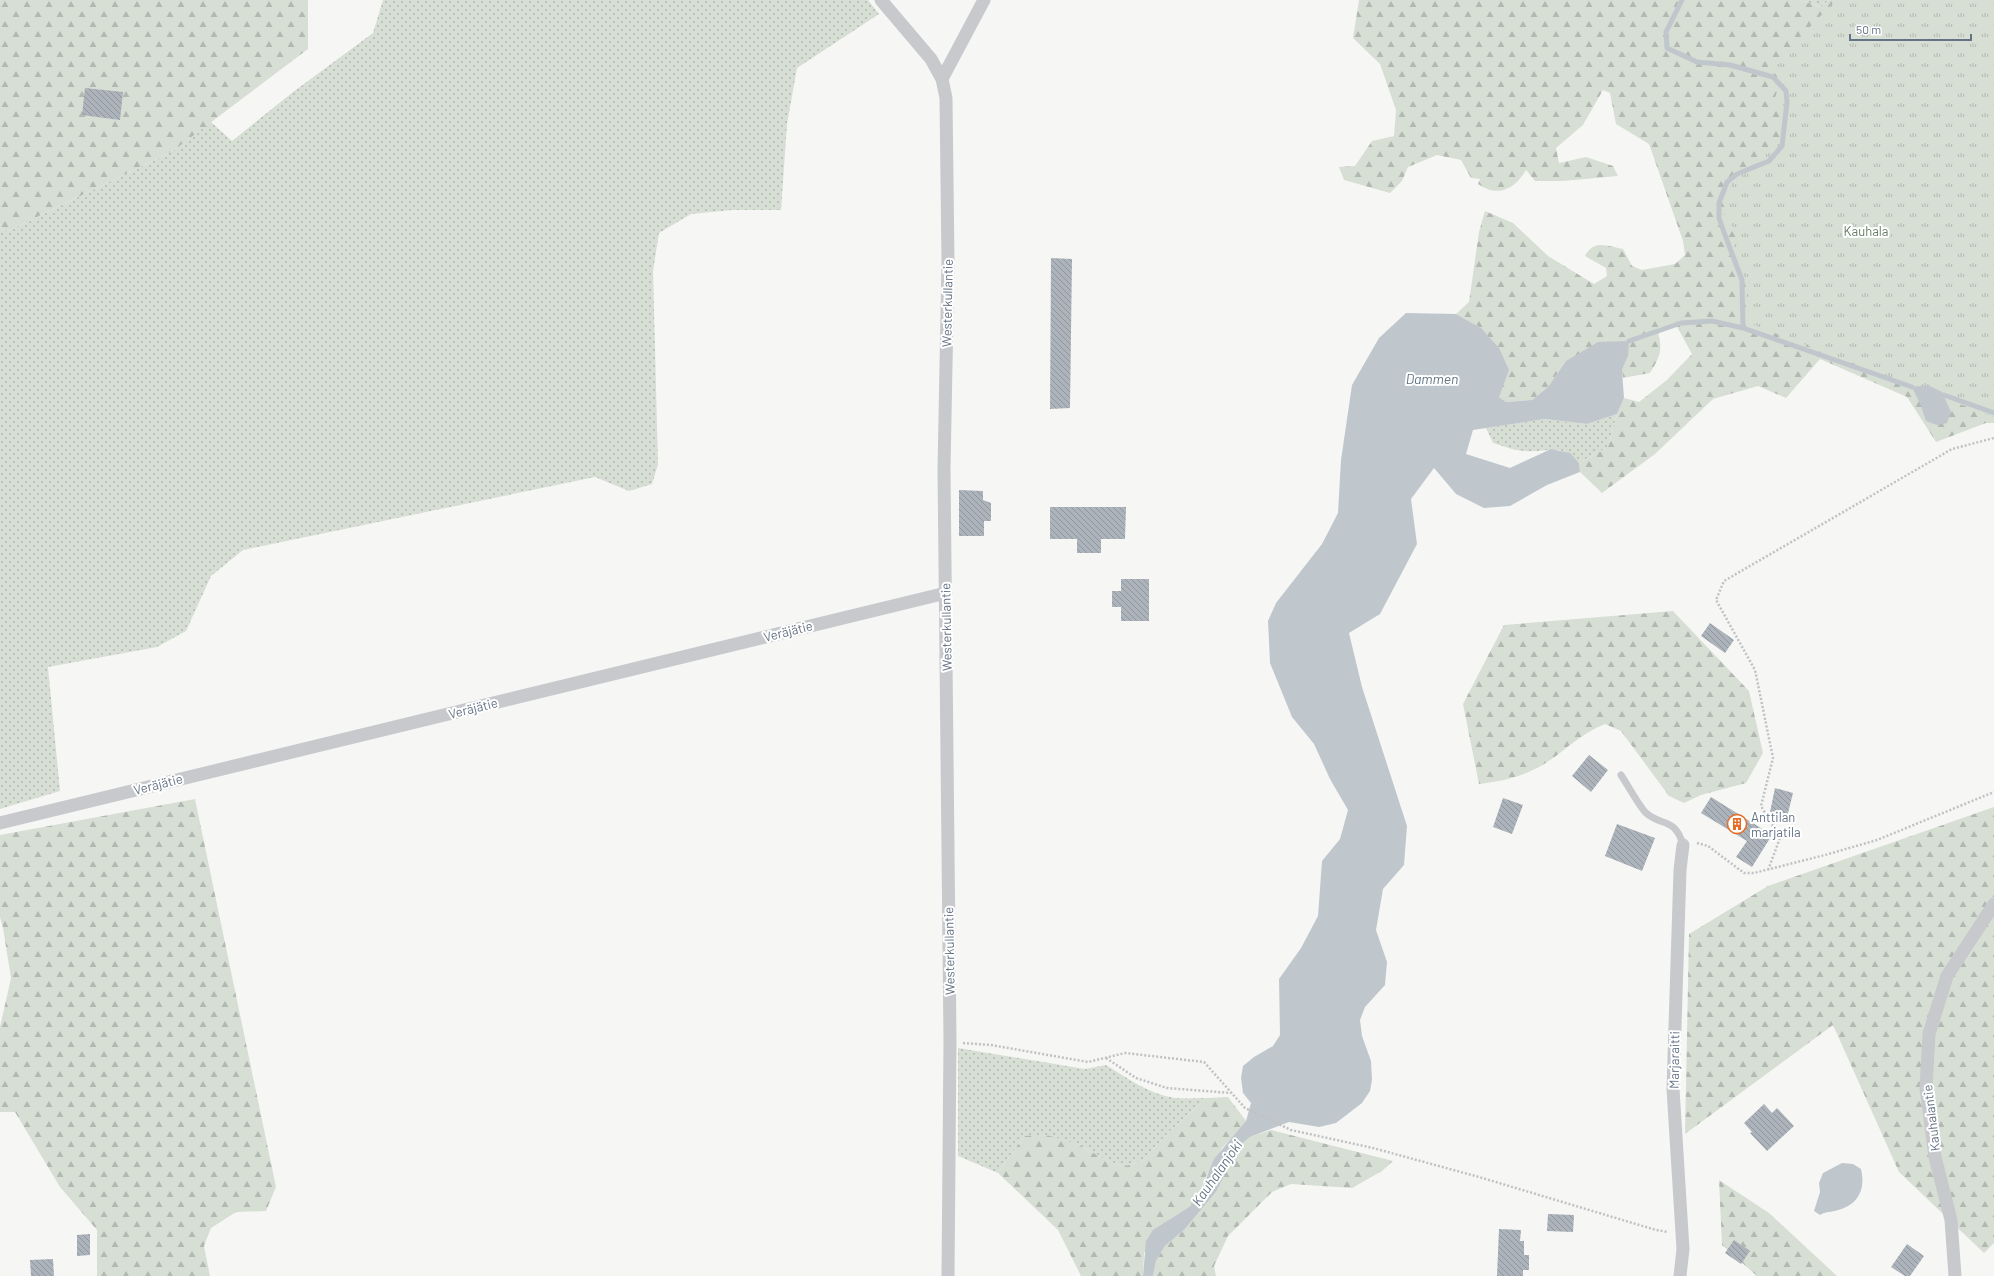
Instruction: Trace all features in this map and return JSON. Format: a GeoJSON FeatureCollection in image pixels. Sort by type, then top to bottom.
{"type":"FeatureCollection","features":[{"type":"Feature","properties":{"kind":"street","name":"Westerkullantie"},"geometry":{"type":"LineString","coordinates":[[881,0],[931,60],[942,79],[946,98],[948,254],[944,469],[950,1041],[948,1276]]}},
{"type":"Feature","properties":{"kind":"street"},"geometry":{"type":"LineString","coordinates":[[942,79],[984,0]]}},
{"type":"Feature","properties":{"kind":"street","name":"Veräjätie"},"geometry":{"type":"LineString","coordinates":[[0,823],[946,593]]}},
{"type":"Feature","properties":{"kind":"street","name":"Marjaraitti"},"geometry":{"type":"LineString","coordinates":[[1680,1276],[1683,1248],[1673,1089],[1680,870],[1683,845]]}},
{"type":"Feature","properties":{"kind":"street","name":"Kauhalantie"},"geometry":{"type":"LineString","coordinates":[[1955,1276],[1951,1220],[1935,1157],[1926,1088],[1928,1034],[1947,976],[1994,904]]}},
{"type":"Feature","properties":{"kind":"lane"},"geometry":{"type":"LineString","coordinates":[[1621,775],[1646,813],[1673,827],[1680,833],[1683,845]]}},
{"type":"Feature","properties":{"kind":"path"},"geometry":{"type":"LineString","coordinates":[[1768,870],[1780,838],[1761,806],[1773,758],[1755,670],[1716,600],[1724,581],[1952,449],[1994,438]]}},
{"type":"Feature","properties":{"kind":"path"},"geometry":{"type":"LineString","coordinates":[[1683,845],[1697,843],[1708,846],[1744,873],[1754,873],[1877,840],[1994,792]]}},
{"type":"Feature","properties":{"kind":"path"},"geometry":{"type":"LineString","coordinates":[[950,1041],[991,1046],[1088,1062],[1125,1053],[1204,1062],[1245,1108],[1291,1130],[1380,1150],[1518,1188],[1656,1230],[1682,1234]]}},
{"type":"Feature","properties":{"kind":"path"},"geometry":{"type":"LineString","coordinates":[[1106,1058],[1136,1078],[1168,1088],[1231,1093]]}},
{"type":"Feature","properties":{"kind":"green space"},"geometry":{"type":"Polygon","coordinates":[[[0,0],[308,0],[308,49],[173,151],[8,231],[0,228],[0,0]]]}},
{"type":"Feature","properties":{"kind":"green space"},"geometry":{"type":"Polygon","coordinates":[[[383,0],[868,0],[879,14],[797,68],[787,124],[781,210],[732,210],[691,214],[659,233],[653,271],[658,464],[652,484],[629,491],[595,477],[243,550],[211,576],[186,631],[157,647],[48,667],[60,791],[0,809],[0,228],[8,231],[173,151],[211,122],[232,141],[293,92],[373,33],[383,0]]]}},
{"type":"Feature","properties":{"kind":"green space"},"geometry":{"type":"Polygon","coordinates":[[[1359,0],[1800,0],[1821,7],[1829,0],[1994,0],[1994,423],[1986,423],[1936,442],[1907,397],[1820,359],[1786,398],[1758,386],[1713,399],[1655,454],[1602,493],[1580,472],[1579,463],[1608,447],[1617,414],[1624,398],[1639,402],[1667,380],[1692,354],[1675,323],[1657,329],[1660,342],[1660,352],[1650,373],[1623,378],[1622,370],[1628,356],[1566,361],[1548,387],[1532,400],[1506,402],[1499,397],[1500,391],[1481,328],[1456,314],[1469,302],[1479,232],[1485,211],[1513,223],[1548,256],[1594,284],[1607,276],[1606,268],[1585,256],[1592,247],[1606,245],[1623,249],[1632,266],[1642,270],[1675,264],[1685,255],[1683,241],[1649,144],[1616,124],[1610,93],[1603,90],[1583,125],[1556,148],[1559,163],[1586,157],[1613,166],[1618,176],[1563,181],[1535,181],[1526,170],[1517,182],[1499,191],[1485,188],[1478,184],[1480,179],[1471,178],[1461,160],[1437,155],[1408,167],[1402,181],[1390,193],[1344,180],[1339,167],[1355,166],[1372,141],[1394,136],[1396,110],[1380,64],[1353,38],[1359,0]]]}},
{"type":"Feature","properties":{"kind":"green space"},"geometry":{"type":"Polygon","coordinates":[[[1800,0],[1829,0],[1821,7],[1800,0]]]}},
{"type":"Feature","properties":{"kind":"green space","name":"Kauhala"},"geometry":{"type":"Polygon","coordinates":[[[1836,0],[1994,0],[1994,417],[1749,323],[1745,278],[1731,257],[1737,233],[1723,214],[1732,183],[1761,157],[1782,134],[1790,111],[1775,98],[1780,81],[1771,67],[1836,0]]]}},
{"type":"Feature","properties":{"kind":"green space"},"geometry":{"type":"Polygon","coordinates":[[[1617,414],[1608,447],[1579,463],[1566,453],[1560,451],[1522,451],[1493,443],[1486,428],[1545,419],[1587,424],[1617,414]]]}},
{"type":"Feature","properties":{"kind":"green space"},"geometry":{"type":"Polygon","coordinates":[[[1673,611],[1749,691],[1763,753],[1746,783],[1701,795],[1684,803],[1669,796],[1621,731],[1605,724],[1595,728],[1535,769],[1508,779],[1479,784],[1463,704],[1504,625],[1673,611]]]}},
{"type":"Feature","properties":{"kind":"green space"},"geometry":{"type":"Polygon","coordinates":[[[195,799],[276,1187],[266,1211],[236,1212],[211,1228],[204,1246],[210,1276],[97,1276],[97,1230],[60,1187],[15,1112],[0,1112],[0,1027],[11,978],[0,917],[0,835],[195,799]]]}},
{"type":"Feature","properties":{"kind":"green space"},"geometry":{"type":"Polygon","coordinates":[[[1994,807],[1994,1243],[1984,1253],[1899,1172],[1833,1025],[1685,1134],[1689,934],[1768,886],[1994,807]]]}},
{"type":"Feature","properties":{"kind":"green space"},"geometry":{"type":"Polygon","coordinates":[[[958,1048],[1085,1069],[1106,1065],[1139,1085],[1165,1096],[1175,1098],[1207,1098],[1169,1132],[1143,1160],[1123,1167],[1104,1159],[1078,1144],[1024,1136],[998,1173],[958,1156],[958,1048]]]}},
{"type":"Feature","properties":{"kind":"green space"},"geometry":{"type":"Polygon","coordinates":[[[1228,1097],[1246,1121],[1237,1133],[1222,1148],[1205,1178],[1198,1198],[1189,1207],[1170,1219],[1144,1253],[1143,1276],[1081,1276],[1058,1230],[998,1173],[1024,1136],[1046,1135],[1078,1144],[1104,1159],[1123,1167],[1143,1160],[1169,1132],[1207,1098],[1228,1097]]]}},
{"type":"Feature","properties":{"kind":"green space"},"geometry":{"type":"Polygon","coordinates":[[[1271,1130],[1393,1161],[1382,1171],[1352,1188],[1291,1184],[1272,1192],[1228,1236],[1214,1266],[1216,1276],[1153,1276],[1156,1261],[1165,1246],[1184,1230],[1216,1192],[1240,1145],[1250,1137],[1271,1130]]]}},
{"type":"Feature","properties":{"kind":"green space"},"geometry":{"type":"Polygon","coordinates":[[[1719,1180],[1769,1213],[1837,1276],[1757,1276],[1722,1245],[1719,1180]]]}},
{"type":"Feature","properties":{"kind":"water","name":"Dammen"},"geometry":{"type":"Polygon","coordinates":[[[1406,313],[1456,314],[1481,328],[1499,348],[1509,370],[1499,397],[1506,402],[1532,400],[1548,387],[1566,361],[1598,342],[1629,341],[1628,356],[1622,370],[1624,398],[1617,414],[1587,424],[1545,419],[1473,430],[1466,454],[1510,468],[1551,449],[1570,453],[1579,463],[1580,472],[1547,485],[1510,506],[1484,508],[1456,494],[1434,468],[1411,499],[1417,544],[1380,614],[1349,633],[1362,687],[1407,826],[1404,865],[1383,889],[1376,930],[1387,962],[1385,985],[1365,1007],[1360,1020],[1362,1036],[1371,1061],[1372,1080],[1370,1091],[1362,1103],[1336,1123],[1319,1127],[1289,1122],[1250,1137],[1240,1145],[1216,1192],[1184,1230],[1165,1246],[1156,1261],[1153,1276],[1143,1276],[1146,1241],[1153,1230],[1189,1207],[1198,1198],[1214,1159],[1246,1121],[1251,1103],[1243,1093],[1241,1078],[1243,1066],[1254,1057],[1273,1046],[1280,1035],[1279,979],[1301,948],[1318,916],[1322,861],[1340,839],[1348,810],[1330,779],[1314,744],[1292,717],[1270,663],[1268,621],[1276,603],[1322,544],[1338,513],[1341,460],[1352,385],[1379,338],[1406,313]]]}},
{"type":"Feature","properties":{"kind":"water"},"geometry":{"type":"Polygon","coordinates":[[[1928,385],[1942,392],[1951,412],[1947,423],[1937,425],[1926,421],[1912,387],[1928,385]]]}},
{"type":"Feature","properties":{"kind":"water"},"geometry":{"type":"Polygon","coordinates":[[[1842,1163],[1853,1164],[1861,1169],[1861,1190],[1855,1201],[1843,1209],[1820,1215],[1814,1211],[1820,1192],[1819,1183],[1823,1173],[1842,1163]]]}},
{"type":"Feature","properties":{"kind":"building"},"geometry":{"type":"Polygon","coordinates":[[[85,88],[123,92],[120,120],[82,115],[85,88]]]}},
{"type":"Feature","properties":{"kind":"building"},"geometry":{"type":"Polygon","coordinates":[[[1051,258],[1072,259],[1070,408],[1050,409],[1051,258]]]}},
{"type":"Feature","properties":{"kind":"building"},"geometry":{"type":"Polygon","coordinates":[[[959,490],[983,491],[983,500],[991,503],[991,521],[984,521],[984,536],[959,536],[959,490]]]}},
{"type":"Feature","properties":{"kind":"building"},"geometry":{"type":"Polygon","coordinates":[[[1050,507],[1126,507],[1125,539],[1101,539],[1101,553],[1077,553],[1077,539],[1050,539],[1050,507]]]}},
{"type":"Feature","properties":{"kind":"building"},"geometry":{"type":"Polygon","coordinates":[[[1121,579],[1149,579],[1149,621],[1121,621],[1121,607],[1112,607],[1112,591],[1121,591],[1121,579]]]}},
{"type":"Feature","properties":{"kind":"building"},"geometry":{"type":"Polygon","coordinates":[[[1710,623],[1734,640],[1725,653],[1701,636],[1710,623]]]}},
{"type":"Feature","properties":{"kind":"building"},"geometry":{"type":"Polygon","coordinates":[[[1589,755],[1608,770],[1591,792],[1572,776],[1589,755]]]}},
{"type":"Feature","properties":{"kind":"building"},"geometry":{"type":"Polygon","coordinates":[[[1775,788],[1793,793],[1787,817],[1770,812],[1775,788]]]}},
{"type":"Feature","properties":{"kind":"building","name":"Anttilan marjatila"},"geometry":{"type":"Polygon","coordinates":[[[1711,797],[1772,835],[1752,867],[1736,857],[1747,841],[1701,813],[1711,797]]]}},
{"type":"Feature","properties":{"kind":"building"},"geometry":{"type":"Polygon","coordinates":[[[1503,798],[1523,805],[1512,834],[1493,827],[1503,798]]]}},
{"type":"Feature","properties":{"kind":"building"},"geometry":{"type":"Polygon","coordinates":[[[1617,824],[1655,838],[1642,871],[1605,856],[1617,824]]]}},
{"type":"Feature","properties":{"kind":"building"},"geometry":{"type":"Polygon","coordinates":[[[1764,1104],[1772,1113],[1777,1108],[1794,1126],[1767,1151],[1750,1133],[1752,1132],[1744,1123],[1764,1104]]]}},
{"type":"Feature","properties":{"kind":"building"},"geometry":{"type":"Polygon","coordinates":[[[1548,1214],[1574,1215],[1573,1232],[1547,1231],[1548,1214]]]}},
{"type":"Feature","properties":{"kind":"building"},"geometry":{"type":"Polygon","coordinates":[[[1499,1229],[1521,1230],[1520,1241],[1524,1241],[1524,1255],[1529,1255],[1529,1270],[1523,1270],[1523,1276],[1497,1276],[1499,1229]]]}},
{"type":"Feature","properties":{"kind":"building"},"geometry":{"type":"Polygon","coordinates":[[[90,1234],[90,1255],[77,1256],[77,1235],[90,1234]]]}},
{"type":"Feature","properties":{"kind":"building"},"geometry":{"type":"Polygon","coordinates":[[[1734,1240],[1750,1251],[1741,1264],[1725,1253],[1734,1240]]]}},
{"type":"Feature","properties":{"kind":"building"},"geometry":{"type":"Polygon","coordinates":[[[1907,1244],[1924,1256],[1910,1276],[1905,1276],[1891,1267],[1907,1244]]]}},
{"type":"Feature","properties":{"kind":"building"},"geometry":{"type":"Polygon","coordinates":[[[53,1259],[54,1276],[31,1276],[30,1260],[53,1259]]]}},
{"type":"Feature","properties":{"kind":"waterway"},"geometry":{"type":"LineString","coordinates":[[1682,0],[1666,32],[1667,48],[1697,62],[1730,65],[1773,77],[1786,91],[1787,102],[1782,146],[1769,161],[1737,174],[1727,182],[1719,203],[1719,218],[1742,280],[1743,328]]}},
{"type":"Feature","properties":{"kind":"waterway"},"geometry":{"type":"LineString","coordinates":[[1629,341],[1681,323],[1712,321],[1743,328],[1912,387]]}},
{"type":"Feature","properties":{"kind":"waterway"},"geometry":{"type":"LineString","coordinates":[[1944,395],[1994,413]]}},
{"type":"Feature","properties":{"kind":"place","name":"Anttilan marjatila"},"geometry":{"type":"Point","coordinates":[1737,824]}},
{"type":"Feature","properties":{"kind":"water label","name":"Kauhalanjoki"},"geometry":{"type":"Point","coordinates":[1217,1173]}}]}
